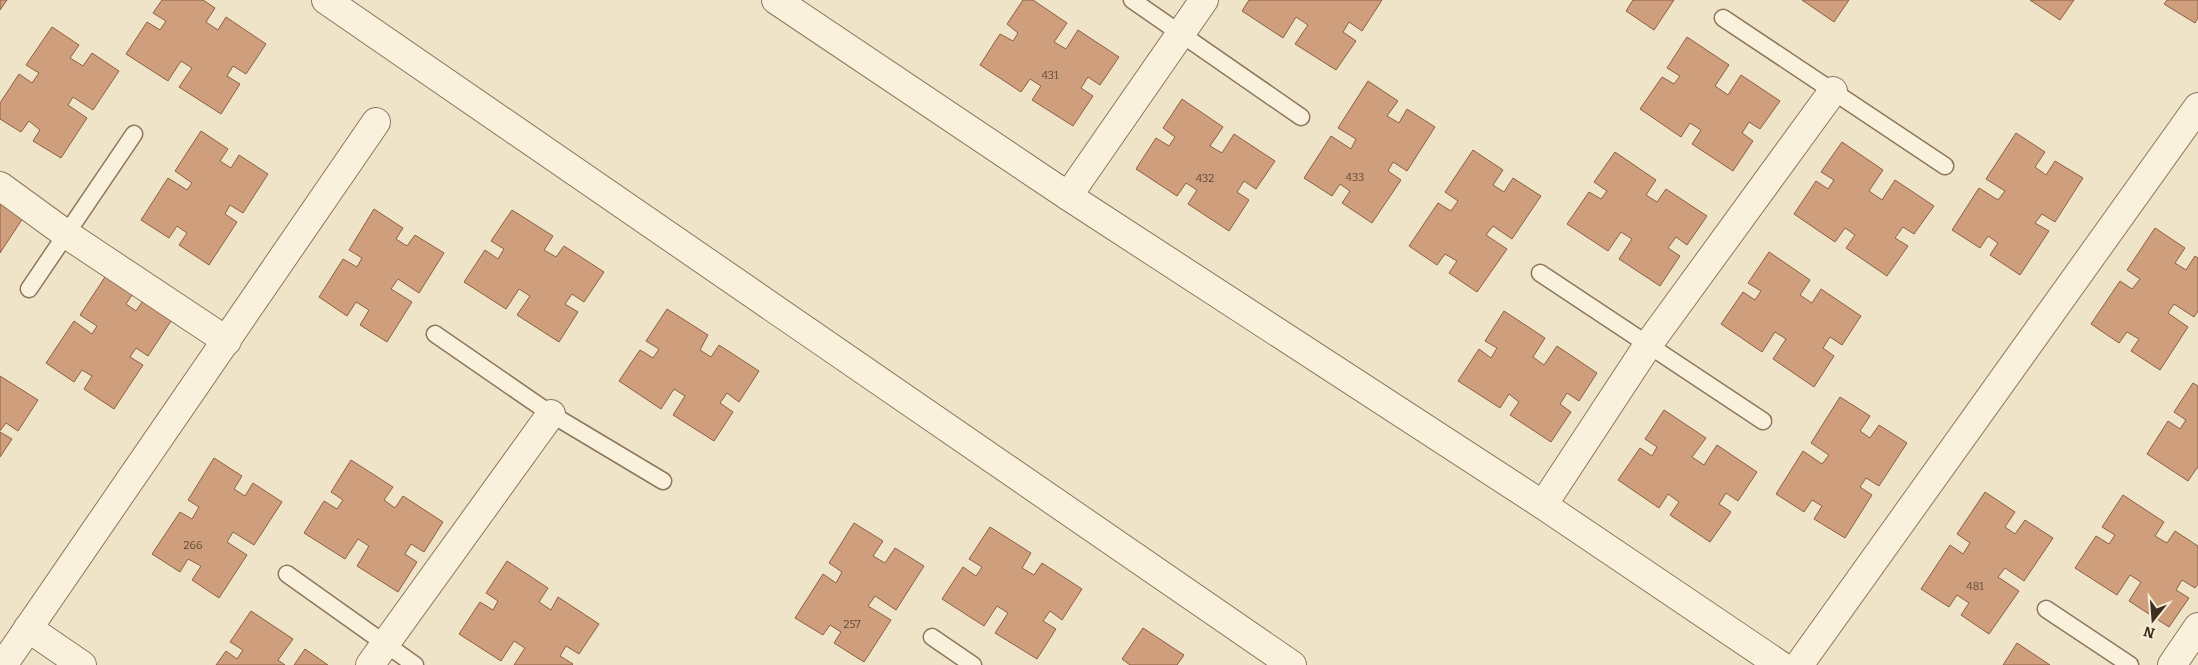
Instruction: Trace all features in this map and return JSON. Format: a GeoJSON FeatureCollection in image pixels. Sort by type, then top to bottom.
{"type":"FeatureCollection","features":[{"type":"Feature","properties":{"kind":"street"},"geometry":{"type":"LineString","coordinates":[[326,0],[1292,665]]}},
{"type":"Feature","properties":{"kind":"street"},"geometry":{"type":"LineString","coordinates":[[776,0],[1068,196],[1543,505],[1780,665]]}},
{"type":"Feature","properties":{"kind":"street"},"geometry":{"type":"LineString","coordinates":[[1068,196],[1204,0]]}},
{"type":"Feature","properties":{"kind":"street"},"geometry":{"type":"LineString","coordinates":[[1543,505],[1648,345],[1833,91]]}},
{"type":"Feature","properties":{"kind":"street"},"geometry":{"type":"LineString","coordinates":[[1799,665],[2198,107]]}},
{"type":"Feature","properties":{"kind":"street"},"geometry":{"type":"LineString","coordinates":[[3,665],[376,122]]}},
{"type":"Feature","properties":{"kind":"street"},"geometry":{"type":"LineString","coordinates":[[0,186],[66,234],[227,341]]}},
{"type":"Feature","properties":{"kind":"street"},"geometry":{"type":"LineString","coordinates":[[378,654],[551,414]]}},
{"type":"Feature","properties":{"kind":"street"},"geometry":{"type":"LineString","coordinates":[[2172,665],[2198,627]]}},
{"type":"Feature","properties":{"kind":"street"},"geometry":{"type":"LineString","coordinates":[[28,628],[82,665]]}},
{"type":"Feature","properties":{"kind":"lane"},"geometry":{"type":"LineString","coordinates":[[1132,0],[1301,117]]}},
{"type":"Feature","properties":{"kind":"lane"},"geometry":{"type":"LineString","coordinates":[[1723,18],[1945,166]]}},
{"type":"Feature","properties":{"kind":"lane"},"geometry":{"type":"LineString","coordinates":[[29,289],[134,134]]}},
{"type":"Feature","properties":{"kind":"lane"},"geometry":{"type":"LineString","coordinates":[[1540,273],[1763,421]]}},
{"type":"Feature","properties":{"kind":"lane"},"geometry":{"type":"LineString","coordinates":[[435,334],[551,414],[663,481]]}},
{"type":"Feature","properties":{"kind":"lane"},"geometry":{"type":"LineString","coordinates":[[286,574],[378,654],[415,665]]}},
{"type":"Feature","properties":{"kind":"lane"},"geometry":{"type":"LineString","coordinates":[[2046,609],[2130,665]]}},
{"type":"Feature","properties":{"kind":"lane"},"geometry":{"type":"LineString","coordinates":[[932,637],[973,665]]}},
{"type":"Feature","properties":{"kind":"building"},"geometry":{"type":"Polygon","coordinates":[[[0,0],[7,0],[0,10],[0,0]]]}},
{"type":"Feature","properties":{"kind":"building"},"geometry":{"type":"Polygon","coordinates":[[[162,0],[203,0],[215,8],[206,22],[218,30],[226,17],[266,44],[246,74],[233,66],[227,76],[240,84],[221,114],[179,87],[192,68],[181,61],[168,81],[126,54],[147,22],[160,30],[166,21],[153,13],[162,0]]]}},
{"type":"Feature","properties":{"kind":"building"},"geometry":{"type":"Polygon","coordinates":[[[1023,0],[1033,0],[1067,23],[1054,42],[1066,49],[1078,30],[1119,57],[1100,85],[1088,77],[1081,88],[1093,96],[1073,126],[1032,100],[1041,86],[1030,79],[1021,92],[980,65],[1000,34],[1013,41],[1018,33],[1007,24],[1023,0]]]}},
{"type":"Feature","properties":{"kind":"building"},"geometry":{"type":"Polygon","coordinates":[[[1249,0],[1382,0],[1362,31],[1349,22],[1343,32],[1356,41],[1336,70],[1295,44],[1308,25],[1296,17],[1283,38],[1242,11],[1249,0]]]}},
{"type":"Feature","properties":{"kind":"building"},"geometry":{"type":"Polygon","coordinates":[[[1633,0],[1674,0],[1654,30],[1626,11],[1633,0]]]}},
{"type":"Feature","properties":{"kind":"building"},"geometry":{"type":"Polygon","coordinates":[[[1802,0],[1849,0],[1834,22],[1802,0]]]}},
{"type":"Feature","properties":{"kind":"building"},"geometry":{"type":"Polygon","coordinates":[[[2030,0],[2074,0],[2060,20],[2030,0]]]}},
{"type":"Feature","properties":{"kind":"building"},"geometry":{"type":"Polygon","coordinates":[[[2167,0],[2198,0],[2198,18],[2195,23],[2164,4],[2167,0]]]}},
{"type":"Feature","properties":{"kind":"building"},"geometry":{"type":"Polygon","coordinates":[[[52,27],[79,45],[70,58],[83,66],[92,53],[119,71],[93,110],[73,97],[68,105],[87,118],[61,158],[33,141],[40,130],[29,121],[21,132],[0,119],[0,103],[19,74],[32,83],[39,73],[26,65],[52,27]]]}},
{"type":"Feature","properties":{"kind":"building"},"geometry":{"type":"Polygon","coordinates":[[[1687,37],[1729,65],[1715,86],[1728,95],[1741,75],[1780,101],[1760,129],[1749,122],[1742,133],[1753,141],[1733,171],[1692,144],[1701,130],[1690,123],[1681,137],[1640,109],[1662,77],[1674,84],[1680,76],[1667,68],[1687,37]]]}},
{"type":"Feature","properties":{"kind":"building"},"geometry":{"type":"Polygon","coordinates":[[[1368,81],[1398,101],[1387,116],[1399,123],[1407,109],[1435,127],[1407,171],[1393,162],[1388,171],[1401,180],[1372,223],[1342,203],[1350,191],[1340,184],[1332,196],[1304,178],[1331,136],[1351,149],[1356,139],[1338,128],[1368,81]]]}},
{"type":"Feature","properties":{"kind":"building"},"geometry":{"type":"Polygon","coordinates":[[[1182,99],[1223,127],[1210,146],[1222,153],[1234,134],[1275,161],[1256,189],[1244,181],[1237,192],[1249,200],[1229,231],[1188,204],[1197,190],[1186,183],[1177,196],[1136,169],[1156,138],[1169,146],[1175,137],[1163,128],[1182,99]]]}},
{"type":"Feature","properties":{"kind":"building"},"geometry":{"type":"Polygon","coordinates":[[[201,131],[228,149],[220,161],[231,168],[239,155],[268,174],[243,213],[230,205],[225,214],[237,222],[209,265],[179,245],[187,233],[177,226],[169,238],[141,220],[168,178],[187,190],[192,183],[175,171],[201,131]]]}},
{"type":"Feature","properties":{"kind":"building"},"geometry":{"type":"Polygon","coordinates":[[[2016,133],[2045,152],[2035,167],[2046,175],[2055,161],[2083,178],[2055,222],[2042,214],[2035,223],[2049,231],[2020,275],[1990,255],[1998,243],[1988,236],[1980,248],[1952,230],[1979,188],[1998,200],[2005,191],[1986,179],[2016,133]]]}},
{"type":"Feature","properties":{"kind":"building"},"geometry":{"type":"Polygon","coordinates":[[[1842,142],[1883,170],[1869,191],[1882,200],[1895,180],[1934,206],[1914,234],[1903,227],[1895,238],[1908,246],[1887,276],[1846,248],[1855,235],[1845,228],[1835,242],[1794,214],[1816,181],[1828,189],[1834,180],[1821,172],[1842,142]]]}},
{"type":"Feature","properties":{"kind":"building"},"geometry":{"type":"Polygon","coordinates":[[[1473,150],[1503,170],[1493,185],[1504,192],[1513,178],[1541,196],[1512,239],[1493,226],[1486,235],[1507,249],[1477,292],[1449,273],[1457,261],[1445,254],[1437,265],[1409,246],[1438,203],[1451,211],[1458,201],[1445,192],[1473,150]]]}},
{"type":"Feature","properties":{"kind":"building"},"geometry":{"type":"Polygon","coordinates":[[[1615,152],[1656,180],[1646,195],[1657,202],[1666,189],[1707,216],[1687,245],[1676,237],[1668,248],[1680,256],[1660,286],[1619,259],[1632,239],[1621,232],[1608,251],[1567,224],[1589,192],[1601,199],[1607,191],[1594,182],[1615,152]]]}},
{"type":"Feature","properties":{"kind":"building"},"geometry":{"type":"Polygon","coordinates":[[[0,203],[23,218],[0,253],[0,203]]]}},
{"type":"Feature","properties":{"kind":"building"},"geometry":{"type":"Polygon","coordinates":[[[374,209],[403,228],[396,239],[407,246],[415,235],[444,253],[419,293],[398,279],[391,289],[412,302],[387,342],[360,325],[369,310],[356,302],[347,316],[319,297],[343,259],[357,267],[362,258],[349,250],[374,209]]]}},
{"type":"Feature","properties":{"kind":"building"},"geometry":{"type":"Polygon","coordinates":[[[512,210],[553,236],[544,250],[556,257],[564,246],[604,272],[584,302],[572,294],[565,304],[578,312],[559,342],[517,315],[530,296],[519,289],[506,309],[464,282],[485,250],[498,259],[504,249],[491,241],[512,210]]]}},
{"type":"Feature","properties":{"kind":"building"},"geometry":{"type":"Polygon","coordinates":[[[2155,228],[2185,248],[2175,263],[2186,270],[2195,256],[2198,258],[2198,311],[2194,317],[2174,304],[2168,313],[2188,327],[2160,370],[2131,351],[2139,339],[2127,332],[2119,343],[2091,324],[2120,281],[2132,289],[2140,279],[2127,270],[2155,228]]]}},
{"type":"Feature","properties":{"kind":"building"},"geometry":{"type":"Polygon","coordinates":[[[1769,252],[1810,280],[1800,295],[1812,303],[1821,289],[1861,316],[1842,345],[1830,337],[1823,348],[1834,356],[1814,387],[1773,359],[1786,339],[1775,332],[1762,352],[1721,324],[1743,292],[1755,300],[1761,291],[1748,283],[1769,252]]]}},
{"type":"Feature","properties":{"kind":"building"},"geometry":{"type":"Polygon","coordinates":[[[107,274],[134,292],[126,304],[136,311],[144,299],[173,318],[148,356],[136,348],[130,357],[143,365],[114,409],[84,389],[92,376],[82,370],[74,382],[46,363],[74,321],[92,334],[97,326],[80,315],[107,274]]]}},
{"type":"Feature","properties":{"kind":"building"},"geometry":{"type":"Polygon","coordinates":[[[667,309],[708,335],[700,350],[711,357],[719,345],[759,371],[739,402],[727,393],[720,403],[733,412],[714,441],[673,415],[685,396],[674,389],[661,409],[619,381],[640,350],[653,358],[659,349],[646,341],[667,309]]]}},
{"type":"Feature","properties":{"kind":"building"},"geometry":{"type":"Polygon","coordinates":[[[1504,311],[1545,338],[1533,357],[1544,365],[1557,346],[1597,373],[1579,401],[1567,393],[1560,404],[1571,412],[1551,442],[1510,415],[1519,402],[1509,394],[1500,408],[1458,381],[1479,349],[1491,358],[1497,348],[1485,341],[1504,311]]]}},
{"type":"Feature","properties":{"kind":"building"},"geometry":{"type":"Polygon","coordinates":[[[0,376],[38,400],[18,431],[6,423],[0,431],[0,376]]]}},
{"type":"Feature","properties":{"kind":"building"},"geometry":{"type":"Polygon","coordinates":[[[2193,383],[2198,386],[2198,468],[2188,481],[2147,454],[2168,421],[2180,429],[2186,420],[2174,412],[2193,383]]]}},
{"type":"Feature","properties":{"kind":"building"},"geometry":{"type":"Polygon","coordinates":[[[1840,397],[1870,416],[1860,431],[1870,438],[1879,425],[1907,443],[1879,486],[1866,478],[1860,487],[1872,495],[1845,538],[1814,519],[1822,506],[1812,500],[1804,512],[1776,494],[1803,451],[1822,464],[1829,455],[1811,443],[1840,397]]]}},
{"type":"Feature","properties":{"kind":"building"},"geometry":{"type":"Polygon","coordinates":[[[1664,410],[1706,438],[1692,457],[1704,465],[1717,445],[1757,472],[1738,501],[1726,493],[1719,504],[1731,512],[1710,542],[1670,515],[1679,502],[1668,494],[1659,508],[1618,480],[1640,448],[1652,456],[1657,447],[1645,439],[1664,410]]]}},
{"type":"Feature","properties":{"kind":"building"},"geometry":{"type":"Polygon","coordinates":[[[0,432],[12,439],[0,457],[0,432]]]}},
{"type":"Feature","properties":{"kind":"building"},"geometry":{"type":"Polygon","coordinates":[[[214,458],[242,476],[234,489],[245,496],[253,483],[282,502],[254,545],[233,532],[227,542],[247,555],[219,598],[192,580],[201,566],[188,559],[180,572],[152,554],[180,512],[192,519],[199,507],[188,500],[214,458]]]}},
{"type":"Feature","properties":{"kind":"building"},"geometry":{"type":"Polygon","coordinates":[[[351,460],[393,487],[384,500],[395,508],[403,496],[443,522],[424,552],[411,544],[405,554],[417,562],[398,592],[357,566],[369,546],[358,539],[345,559],[304,533],[324,501],[337,509],[343,500],[331,492],[351,460]]]}},
{"type":"Feature","properties":{"kind":"building"},"geometry":{"type":"Polygon","coordinates":[[[1985,492],[2015,512],[2005,527],[2015,534],[2025,520],[2053,538],[2024,581],[2005,568],[1998,577],[2019,591],[1989,634],[1961,615],[1969,603],[1957,595],[1949,607],[1921,589],[1950,545],[1963,554],[1970,543],[1957,534],[1985,492]]]}},
{"type":"Feature","properties":{"kind":"building"},"geometry":{"type":"Polygon","coordinates":[[[2123,495],[2164,522],[2155,536],[2167,543],[2175,531],[2198,546],[2198,584],[2195,588],[2182,580],[2176,590],[2189,598],[2169,627],[2129,601],[2141,582],[2130,575],[2117,595],[2075,568],[2096,536],[2109,544],[2115,535],[2102,527],[2123,495]]]}},
{"type":"Feature","properties":{"kind":"building"},"geometry":{"type":"Polygon","coordinates":[[[854,523],[883,541],[873,556],[885,563],[895,548],[924,566],[896,610],[875,596],[868,606],[891,620],[864,662],[834,643],[841,632],[830,625],[823,635],[795,618],[823,574],[836,583],[842,572],[829,563],[854,523]]]}},
{"type":"Feature","properties":{"kind":"building"},"geometry":{"type":"Polygon","coordinates":[[[990,527],[1031,553],[1022,568],[1034,575],[1042,563],[1082,589],[1062,620],[1050,611],[1043,621],[1056,629],[1037,659],[995,633],[1008,613],[997,606],[984,626],[942,599],[963,567],[976,576],[982,567],[969,559],[990,527]]]}},
{"type":"Feature","properties":{"kind":"building"},"geometry":{"type":"Polygon","coordinates":[[[507,561],[548,588],[539,602],[551,610],[558,597],[599,624],[579,654],[566,646],[560,656],[572,665],[514,665],[525,648],[514,641],[501,661],[459,634],[480,602],[493,610],[498,601],[486,593],[507,561]]]}},
{"type":"Feature","properties":{"kind":"building"},"geometry":{"type":"Polygon","coordinates":[[[251,611],[293,639],[278,660],[285,665],[216,665],[226,651],[237,659],[243,650],[230,642],[251,611]]]}},
{"type":"Feature","properties":{"kind":"building"},"geometry":{"type":"Polygon","coordinates":[[[1143,628],[1184,655],[1177,665],[1130,665],[1122,659],[1143,628]]]}},
{"type":"Feature","properties":{"kind":"building"},"geometry":{"type":"Polygon","coordinates":[[[2017,643],[2050,665],[2003,665],[2017,643]]]}},
{"type":"Feature","properties":{"kind":"building"},"geometry":{"type":"Polygon","coordinates":[[[305,649],[328,665],[294,665],[305,649]]]}}]}
